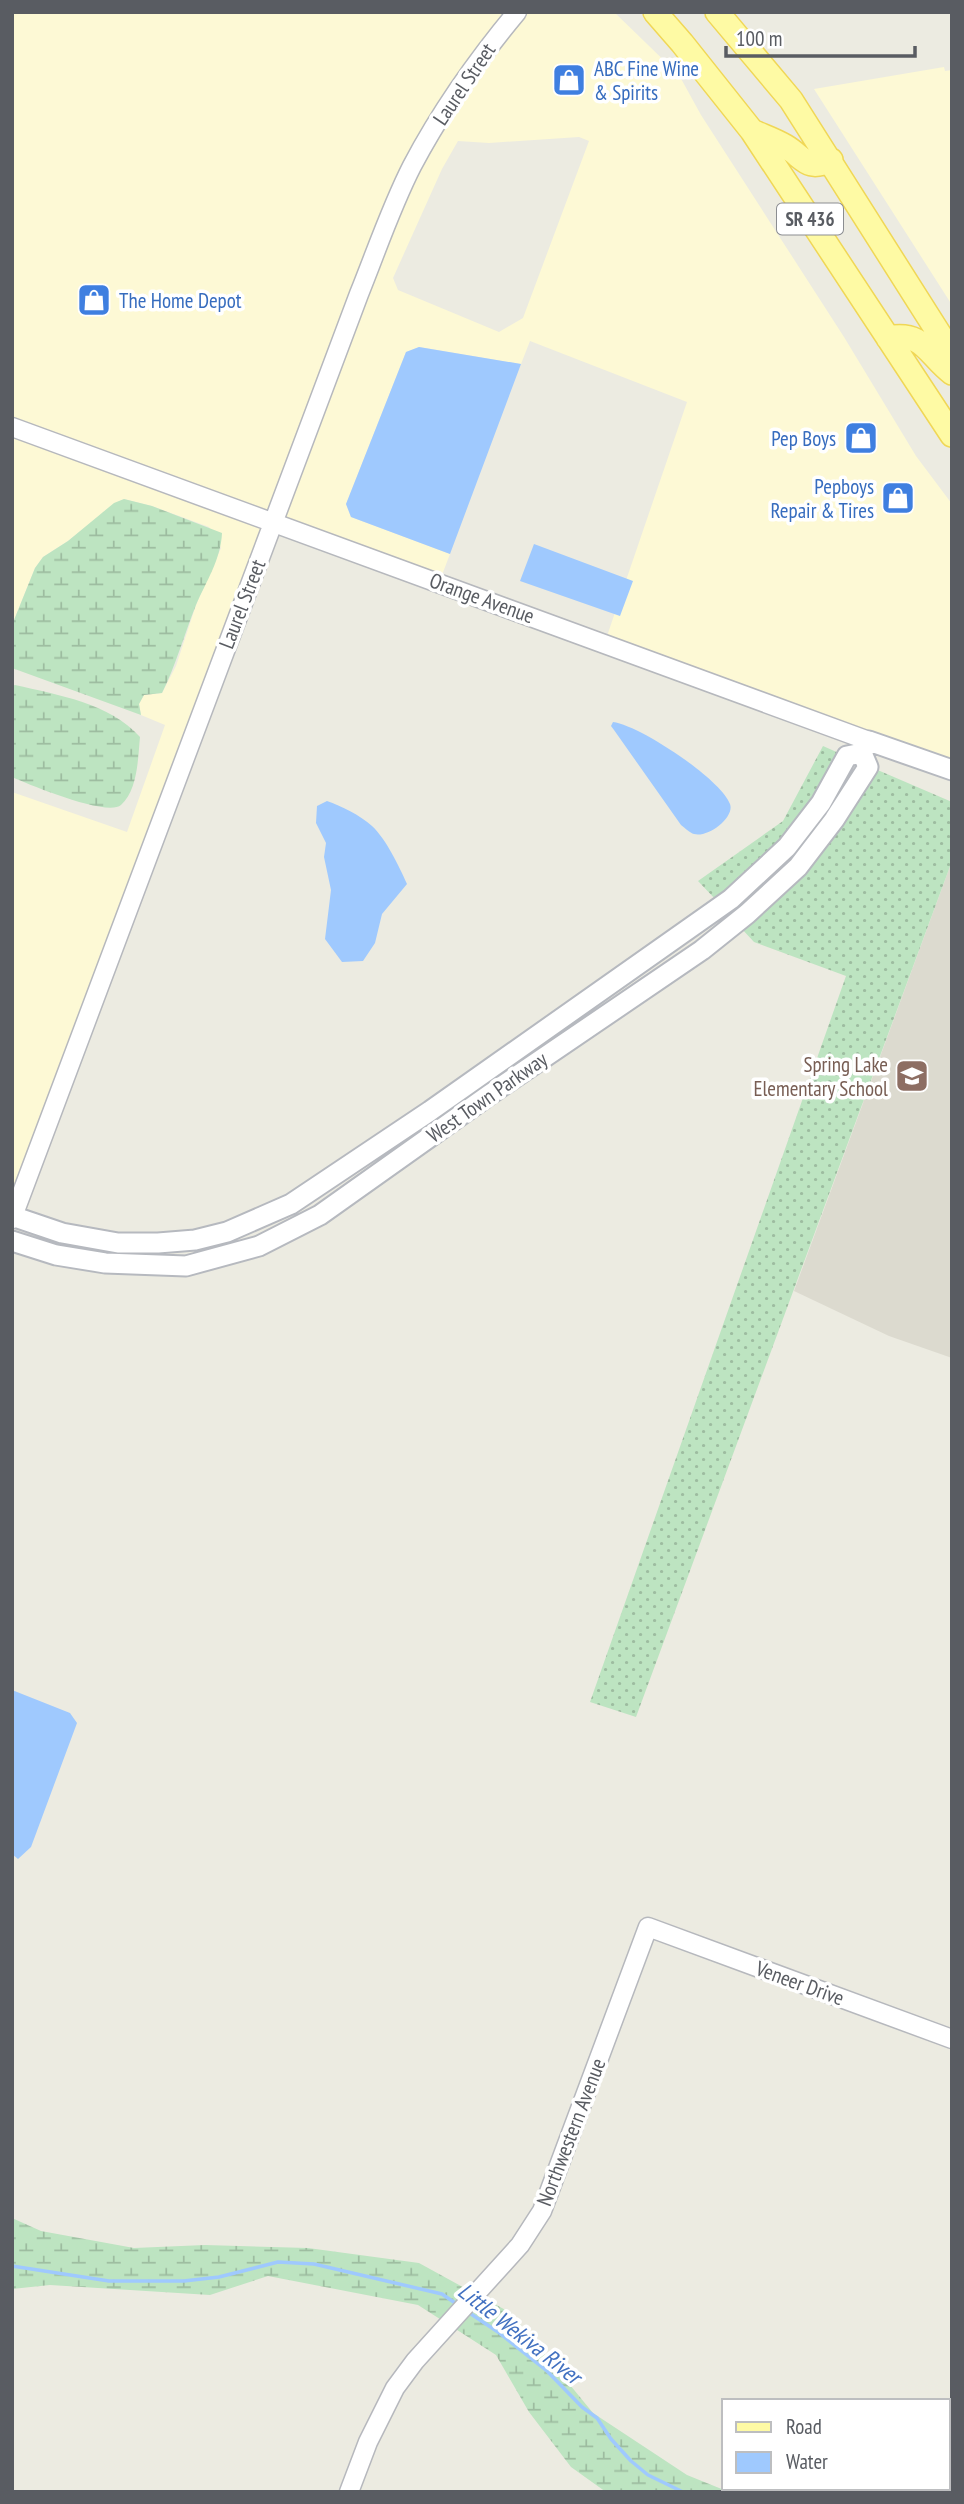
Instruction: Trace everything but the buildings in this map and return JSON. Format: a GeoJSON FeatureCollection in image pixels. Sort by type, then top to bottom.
{"type":"FeatureCollection","features":[{"type":"Feature","properties":{"kind":"main road","name":"SR 436"},"geometry":{"type":"LineString","coordinates":[[655,12],[752,131],[952,435]]}},
{"type":"Feature","properties":{"kind":"main road","name":"SR 436"},"geometry":{"type":"LineString","coordinates":[[717,12],[791,100],[952,354]]}},
{"type":"Feature","properties":{"kind":"main road"},"geometry":{"type":"LineString","coordinates":[[752,131],[786,146],[807,164],[819,165],[831,160]]}},
{"type":"Feature","properties":{"kind":"main road"},"geometry":{"type":"LineString","coordinates":[[888,338],[904,335],[920,341],[952,373]]}},
{"type":"Feature","properties":{"kind":"main road","name":"Orange Avenue"},"geometry":{"type":"LineString","coordinates":[[865,747],[952,770]]}},
{"type":"Feature","properties":{"kind":"main road","name":"West Town Parkway"},"geometry":{"type":"LineString","coordinates":[[12,1241],[56,1255],[105,1263],[186,1266],[259,1246],[320,1214],[702,950],[747,914],[798,867],[834,820],[867,767],[865,747],[847,756],[821,803],[787,847],[731,899],[430,1111],[290,1204],[227,1232],[195,1240],[158,1244],[118,1243],[62,1233],[13,1217]]}},
{"type":"Feature","properties":{"kind":"street","name":"Laurel Street"},"geometry":{"type":"LineString","coordinates":[[13,1217],[359,294],[411,168],[452,98],[517,12]]}},
{"type":"Feature","properties":{"kind":"street","name":"Orange Avenue"},"geometry":{"type":"LineString","coordinates":[[12,427],[274,521],[865,747]]}},
{"type":"Feature","properties":{"kind":"street","name":"Veneer Drive"},"geometry":{"type":"LineString","coordinates":[[648,1927],[952,2039]]}},
{"type":"Feature","properties":{"kind":"street","name":"Northwestern Avenue"},"geometry":{"type":"LineString","coordinates":[[349,2492],[377,2421],[395,2388],[415,2361],[520,2245],[549,2195],[648,1927]]}},
{"type":"Feature","properties":{"kind":"shaded area"},"geometry":{"type":"Polygon","coordinates":[[[12,12],[508,12],[447,94],[270,512],[12,419],[12,12]]]}},
{"type":"Feature","properties":{"kind":"shaded area"},"geometry":{"type":"Polygon","coordinates":[[[525,12],[614,12],[679,75],[701,115],[844,337],[916,456],[952,504],[952,762],[607,636],[687,402],[530,341],[521,364],[419,347],[406,352],[346,504],[351,517],[450,554],[442,575],[282,516],[365,297],[417,171],[457,101],[525,12]],[[579,137],[489,143],[458,141],[442,169],[393,278],[398,290],[499,332],[523,318],[589,141],[579,137]]]}},
{"type":"Feature","properties":{"kind":"shaded area"},"geometry":{"type":"Polygon","coordinates":[[[944,67],[945,71],[952,70],[952,305],[814,89],[944,67]]]}},
{"type":"Feature","properties":{"kind":"shaded area"},"geometry":{"type":"Polygon","coordinates":[[[12,434],[265,526],[12,1200],[12,792],[127,832],[165,725],[141,715],[139,704],[144,695],[162,693],[176,666],[196,605],[221,548],[209,527],[152,506],[124,499],[43,557],[35,568],[12,625],[12,434]]]}},
{"type":"Feature","properties":{"kind":"shaded area","name":"Spring Lake Elementary School"},"geometry":{"type":"Polygon","coordinates":[[[952,861],[952,1358],[889,1336],[794,1291],[952,861]]]}},
{"type":"Feature","properties":{"kind":"green space"},"geometry":{"type":"Polygon","coordinates":[[[124,499],[152,506],[222,533],[216,561],[167,682],[162,693],[144,695],[139,704],[141,715],[12,668],[12,625],[35,568],[43,557],[68,541],[114,503],[124,499]]]}},
{"type":"Feature","properties":{"kind":"green space"},"geometry":{"type":"Polygon","coordinates":[[[12,686],[99,708],[128,725],[140,737],[134,782],[127,799],[121,805],[113,808],[85,804],[12,777],[12,686]]]}},
{"type":"Feature","properties":{"kind":"green space"},"geometry":{"type":"Polygon","coordinates":[[[823,746],[841,754],[816,799],[783,842],[717,901],[698,881],[783,821],[823,746]]]}},
{"type":"Feature","properties":{"kind":"green space"},"geometry":{"type":"Polygon","coordinates":[[[873,768],[952,802],[952,861],[636,1717],[590,1702],[846,976],[754,942],[741,928],[873,768]]]}},
{"type":"Feature","properties":{"kind":"green space"},"geometry":{"type":"Polygon","coordinates":[[[12,2218],[41,2231],[134,2248],[205,2245],[308,2248],[419,2263],[470,2291],[443,2321],[418,2305],[268,2276],[210,2295],[50,2285],[12,2289],[12,2218]]]}},
{"type":"Feature","properties":{"kind":"green space"},"geometry":{"type":"Polygon","coordinates":[[[482,2297],[511,2313],[593,2413],[687,2475],[729,2492],[606,2492],[571,2467],[529,2412],[496,2355],[454,2328],[482,2297]]]}},
{"type":"Feature","properties":{"kind":"water"},"geometry":{"type":"Polygon","coordinates":[[[419,347],[521,364],[450,554],[351,517],[346,504],[406,352],[419,347]]]}},
{"type":"Feature","properties":{"kind":"water"},"geometry":{"type":"Polygon","coordinates":[[[534,544],[633,581],[620,616],[520,581],[534,544]]]}},
{"type":"Feature","properties":{"kind":"water"},"geometry":{"type":"Polygon","coordinates":[[[613,722],[625,725],[659,743],[712,781],[730,804],[724,820],[713,830],[700,834],[692,833],[681,825],[611,726],[613,722]]]}},
{"type":"Feature","properties":{"kind":"water"},"geometry":{"type":"Polygon","coordinates":[[[327,801],[362,818],[377,831],[407,884],[382,914],[375,943],[363,961],[342,962],[325,939],[331,890],[324,857],[326,843],[316,823],[317,806],[327,801]]]}},
{"type":"Feature","properties":{"kind":"water"},"geometry":{"type":"Polygon","coordinates":[[[12,1690],[70,1713],[77,1723],[31,1847],[18,1859],[12,1854],[12,1690]]]}},
{"type":"Feature","properties":{"kind":"waterway","name":"Little Wekiva River"},"geometry":{"type":"LineString","coordinates":[[12,2266],[109,2281],[184,2281],[219,2277],[278,2262],[314,2264],[442,2294],[458,2305]]}},
{"type":"Feature","properties":{"kind":"waterway","name":"Little Wekiva River"},"geometry":{"type":"LineString","coordinates":[[468,2312],[547,2371],[582,2407],[597,2418],[631,2461],[648,2475],[683,2492]]}},
{"type":"Feature","properties":{"kind":"place","name":"ABC Fine Wine & Spirits"},"geometry":{"type":"Point","coordinates":[569,80]}},
{"type":"Feature","properties":{"kind":"place","name":"The Home Depot"},"geometry":{"type":"Point","coordinates":[94,300]}},
{"type":"Feature","properties":{"kind":"place","name":"Pep Boys"},"geometry":{"type":"Point","coordinates":[861,438]}},
{"type":"Feature","properties":{"kind":"place","name":"Pepboys Repair & Tires"},"geometry":{"type":"Point","coordinates":[898,498]}},
{"type":"Feature","properties":{"kind":"place","name":"Spring Lake Elementary School"},"geometry":{"type":"Point","coordinates":[912,1076]}}]}
